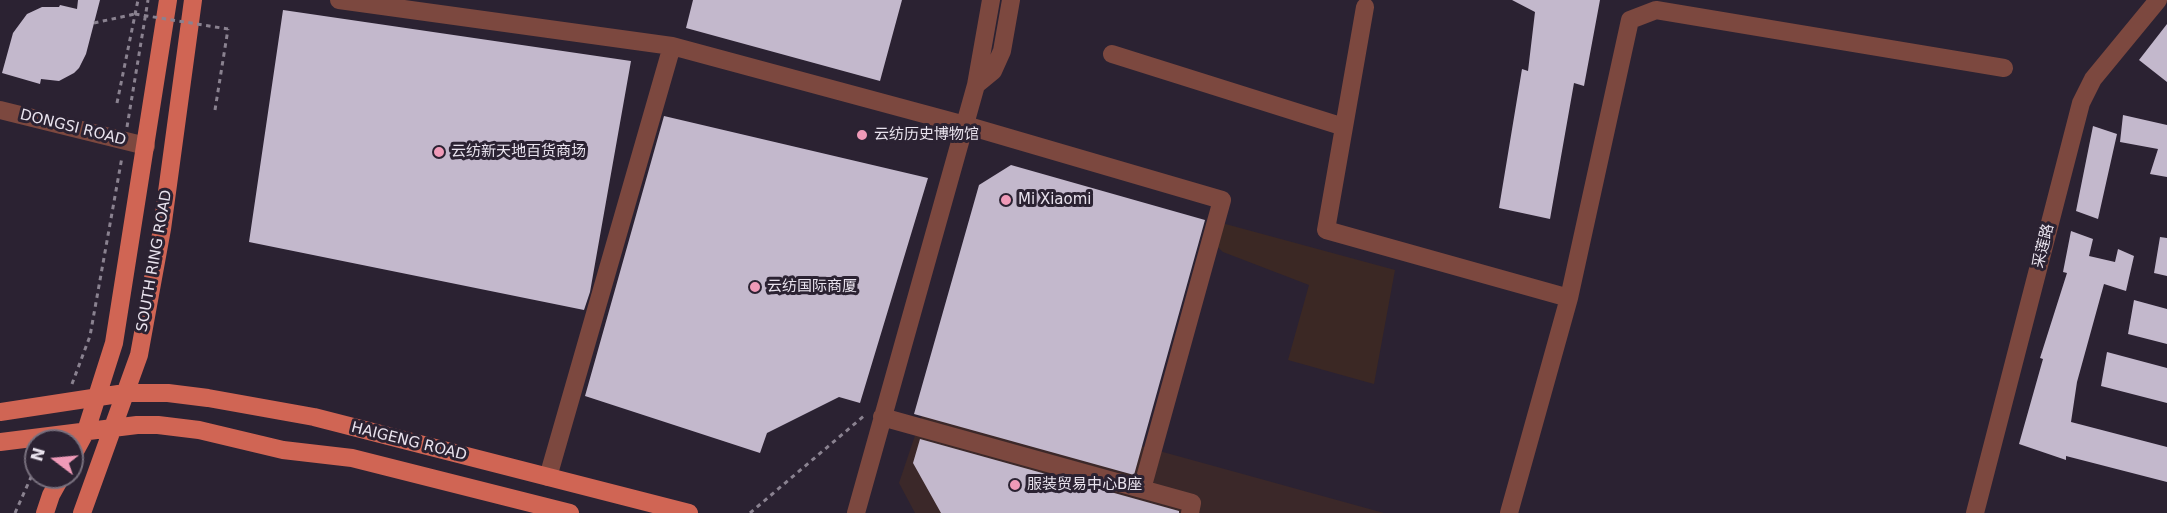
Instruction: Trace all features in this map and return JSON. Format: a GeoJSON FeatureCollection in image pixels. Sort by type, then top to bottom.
{"type":"FeatureCollection","features":[{"type":"Feature","properties":{"kind":"main road","name":"SOUTH RING ROAD"},"geometry":{"type":"LineString","coordinates":[[84,435],[114,343],[168,0]]}},
{"type":"Feature","properties":{"kind":"main road","name":"SOUTH RING ROAD"},"geometry":{"type":"LineString","coordinates":[[82,513],[139,355],[162,229],[193,0]]}},
{"type":"Feature","properties":{"kind":"main road","name":"HAIGENG ROAD"},"geometry":{"type":"LineString","coordinates":[[0,412],[125,393],[168,393],[208,398],[314,417],[689,513]]}},
{"type":"Feature","properties":{"kind":"main road","name":"HAIGENG ROAD"},"geometry":{"type":"LineString","coordinates":[[0,442],[137,425],[199,430],[283,450],[352,458],[570,513]]}},
{"type":"Feature","properties":{"kind":"main road"},"geometry":{"type":"LineString","coordinates":[[45,513],[54,489]]}},
{"type":"Feature","properties":{"kind":"street"},"geometry":{"type":"LineString","coordinates":[[339,0],[672,46],[965,125],[1222,200],[1142,489]]}},
{"type":"Feature","properties":{"kind":"street"},"geometry":{"type":"LineString","coordinates":[[856,513],[875,415],[976,85],[991,0]]}},
{"type":"Feature","properties":{"kind":"street"},"geometry":{"type":"LineString","coordinates":[[976,85],[993,71],[1002,51],[1011,0]]}},
{"type":"Feature","properties":{"kind":"street","name":"采莲路"},"geometry":{"type":"LineString","coordinates":[[1975,513],[2081,103],[2093,79],[2157,0]]}},
{"type":"Feature","properties":{"kind":"street"},"geometry":{"type":"LineString","coordinates":[[1365,7],[1326,230],[1569,298]]}},
{"type":"Feature","properties":{"kind":"street"},"geometry":{"type":"LineString","coordinates":[[1509,513],[1569,298],[1630,20],[1656,10],[2004,68]]}},
{"type":"Feature","properties":{"kind":"street"},"geometry":{"type":"LineString","coordinates":[[548,477],[672,46]]}},
{"type":"Feature","properties":{"kind":"street"},"geometry":{"type":"LineString","coordinates":[[1112,54],[1344,127]]}},
{"type":"Feature","properties":{"kind":"street","name":"DONGSI ROAD"},"geometry":{"type":"LineString","coordinates":[[0,110],[146,146]]}},
{"type":"Feature","properties":{"kind":"street"},"geometry":{"type":"LineString","coordinates":[[875,415],[1192,503],[1190,513]]}},
{"type":"Feature","properties":{"kind":"path"},"geometry":{"type":"LineString","coordinates":[[117,103],[138,0]]}},
{"type":"Feature","properties":{"kind":"path"},"geometry":{"type":"LineString","coordinates":[[65,403],[90,336],[148,0]]}},
{"type":"Feature","properties":{"kind":"path"},"geometry":{"type":"LineString","coordinates":[[94,23],[135,14],[228,29],[215,110]]}},
{"type":"Feature","properties":{"kind":"path"},"geometry":{"type":"LineString","coordinates":[[750,513],[875,415]]}},
{"type":"Feature","properties":{"kind":"path"},"geometry":{"type":"LineString","coordinates":[[15,513],[26,489]]}},
{"type":"Feature","properties":{"kind":"shaded area"},"geometry":{"type":"Polygon","coordinates":[[[1218,222],[1395,270],[1374,384],[1288,360],[1309,285],[1223,252],[1211,241],[1218,222]]]}},
{"type":"Feature","properties":{"kind":"shaded area"},"geometry":{"type":"Polygon","coordinates":[[[931,388],[1384,513],[915,513],[899,483],[931,388]]]}},
{"type":"Feature","properties":{"kind":"building"},"geometry":{"type":"Polygon","coordinates":[[[78,0],[100,0],[86,54],[74,73],[59,81],[41,79],[40,84],[2,73],[13,33],[27,14],[42,7],[59,7],[60,5],[77,9],[78,0]]]}},
{"type":"Feature","properties":{"kind":"building"},"geometry":{"type":"Polygon","coordinates":[[[693,0],[902,0],[880,81],[686,28],[693,0]]]}},
{"type":"Feature","properties":{"kind":"building"},"geometry":{"type":"Polygon","coordinates":[[[1512,0],[1600,0],[1584,86],[1574,83],[1550,219],[1499,208],[1522,69],[1528,71],[1535,12],[1512,0]]]}},
{"type":"Feature","properties":{"kind":"building","name":"云纺新天地百货商场"},"geometry":{"type":"Polygon","coordinates":[[[283,10],[631,61],[590,292],[584,310],[249,242],[283,10]]]}},
{"type":"Feature","properties":{"kind":"building"},"geometry":{"type":"Polygon","coordinates":[[[2167,24],[2167,82],[2139,60],[2167,24]]]}},
{"type":"Feature","properties":{"kind":"building"},"geometry":{"type":"Polygon","coordinates":[[[2123,115],[2167,125],[2167,177],[2150,174],[2158,149],[2120,142],[2123,115]]]}},
{"type":"Feature","properties":{"kind":"building","name":"云纺国际商厦"},"geometry":{"type":"Polygon","coordinates":[[[664,116],[928,178],[860,403],[839,397],[767,433],[760,453],[585,396],[664,116]]]}},
{"type":"Feature","properties":{"kind":"building"},"geometry":{"type":"Polygon","coordinates":[[[2093,126],[2117,134],[2098,219],[2076,211],[2093,126]]]}},
{"type":"Feature","properties":{"kind":"building"},"geometry":{"type":"Polygon","coordinates":[[[1011,165],[1205,220],[1134,475],[914,414],[979,185],[1011,165]]]}},
{"type":"Feature","properties":{"kind":"building"},"geometry":{"type":"Polygon","coordinates":[[[2071,231],[2093,239],[2089,256],[2115,262],[2118,249],[2134,256],[2126,291],[2104,284],[2077,382],[2071,422],[2167,447],[2167,482],[2066,456],[2066,460],[2019,444],[2043,359],[2040,358],[2067,273],[2063,272],[2071,231]]]}},
{"type":"Feature","properties":{"kind":"building"},"geometry":{"type":"Polygon","coordinates":[[[2160,237],[2167,238],[2167,276],[2154,273],[2160,237]]]}},
{"type":"Feature","properties":{"kind":"building"},"geometry":{"type":"Polygon","coordinates":[[[2134,300],[2167,309],[2167,344],[2128,334],[2134,300]]]}},
{"type":"Feature","properties":{"kind":"building"},"geometry":{"type":"Polygon","coordinates":[[[2107,352],[2167,368],[2167,403],[2101,386],[2107,352]]]}},
{"type":"Feature","properties":{"kind":"building","name":"服装贸易中心B座"},"geometry":{"type":"Polygon","coordinates":[[[920,439],[1179,511],[1179,513],[941,513],[913,463],[920,439]]]}},
{"type":"Feature","properties":{"kind":"place","name":"云纺历史博物馆"},"geometry":{"type":"Point","coordinates":[862,135]}},
{"type":"Feature","properties":{"kind":"place","name":"云纺新天地百货商场"},"geometry":{"type":"Point","coordinates":[439,152]}},
{"type":"Feature","properties":{"kind":"place","name":"Mi Xiaomi"},"geometry":{"type":"Point","coordinates":[1006,200]}},
{"type":"Feature","properties":{"kind":"place","name":"云纺国际商厦"},"geometry":{"type":"Point","coordinates":[755,287]}},
{"type":"Feature","properties":{"kind":"place","name":"服装贸易中心B座"},"geometry":{"type":"Point","coordinates":[1015,485]}}]}
